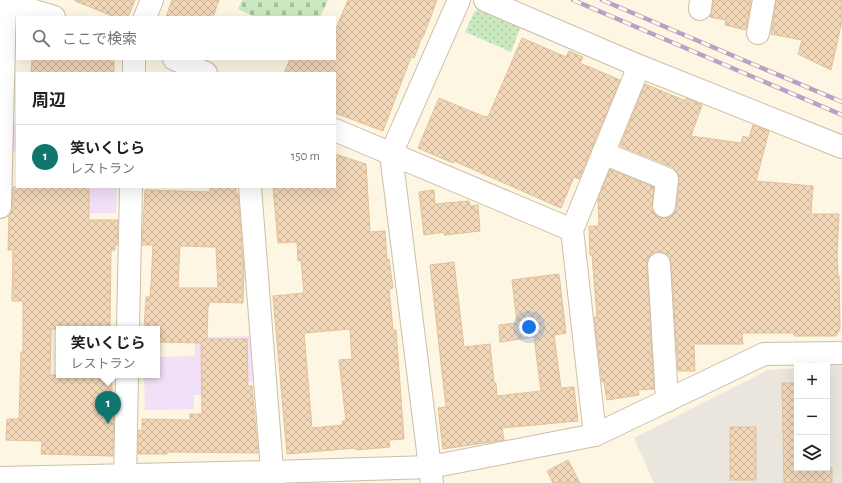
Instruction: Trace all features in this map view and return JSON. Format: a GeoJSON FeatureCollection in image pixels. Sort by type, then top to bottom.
{"type":"FeatureCollection","features":[{"type":"Feature","properties":{"kind":"street"},"geometry":{"type":"LineString","coordinates":[[145,16],[152,0]]}},
{"type":"Feature","properties":{"kind":"street"},"geometry":{"type":"LineString","coordinates":[[431,475],[391,154],[458,0]]}},
{"type":"Feature","properties":{"kind":"street"},"geometry":{"type":"LineString","coordinates":[[485,0],[639,66],[842,147]]}},
{"type":"Feature","properties":{"kind":"street"},"geometry":{"type":"LineString","coordinates":[[758,33],[764,0]]}},
{"type":"Feature","properties":{"kind":"street"},"geometry":{"type":"LineString","coordinates":[[0,207],[9,178],[11,2],[51,16]]}},
{"type":"Feature","properties":{"kind":"street"},"geometry":{"type":"LineString","coordinates":[[134,60],[134,72]]}},
{"type":"Feature","properties":{"kind":"street"},"geometry":{"type":"LineString","coordinates":[[176,60],[204,72]]}},
{"type":"Feature","properties":{"kind":"street"},"geometry":{"type":"LineString","coordinates":[[595,435],[572,230],[639,66]]}},
{"type":"Feature","properties":{"kind":"street"},"geometry":{"type":"LineString","coordinates":[[336,130],[572,230]]}},
{"type":"Feature","properties":{"kind":"street"},"geometry":{"type":"LineString","coordinates":[[603,153],[667,179],[664,206]]}},
{"type":"Feature","properties":{"kind":"street"},"geometry":{"type":"LineString","coordinates":[[128,326],[131,188]]}},
{"type":"Feature","properties":{"kind":"street"},"geometry":{"type":"LineString","coordinates":[[250,188],[273,478]]}},
{"type":"Feature","properties":{"kind":"street"},"geometry":{"type":"LineString","coordinates":[[660,264],[667,401]]}},
{"type":"Feature","properties":{"kind":"street"},"geometry":{"type":"LineString","coordinates":[[0,478],[273,478],[431,475],[595,435],[764,354],[842,353]]}},
{"type":"Feature","properties":{"kind":"street"},"geometry":{"type":"LineString","coordinates":[[125,479],[128,378]]}},
{"type":"Feature","properties":{"kind":"shaded area"},"geometry":{"type":"Polygon","coordinates":[[[8,123],[16,123],[16,151],[8,151],[8,123]]]}},
{"type":"Feature","properties":{"kind":"shaded area"},"geometry":{"type":"Polygon","coordinates":[[[66,188],[117,188],[116,213],[66,213],[66,188]]]}},
{"type":"Feature","properties":{"kind":"shaded area"},"geometry":{"type":"Polygon","coordinates":[[[254,336],[254,382],[222,382],[222,395],[194,395],[194,409],[145,410],[144,378],[160,378],[160,357],[195,356],[195,337],[254,336]]]}},
{"type":"Feature","properties":{"kind":"shaded area"},"geometry":{"type":"Polygon","coordinates":[[[840,364],[842,367],[842,483],[654,483],[634,438],[768,370],[794,368],[794,471],[830,471],[830,365],[840,364]]]}},
{"type":"Feature","properties":{"kind":"green space"},"geometry":{"type":"Polygon","coordinates":[[[242,0],[328,0],[320,16],[253,16],[238,9],[242,0]]]}},
{"type":"Feature","properties":{"kind":"green space"},"geometry":{"type":"Polygon","coordinates":[[[482,9],[521,26],[511,52],[465,32],[475,11],[482,9]]]}},
{"type":"Feature","properties":{"kind":"building"},"geometry":{"type":"Polygon","coordinates":[[[135,0],[128,16],[112,16],[75,1],[135,0]]]}},
{"type":"Feature","properties":{"kind":"building"},"geometry":{"type":"Polygon","coordinates":[[[172,0],[219,0],[213,16],[166,16],[172,0]]]}},
{"type":"Feature","properties":{"kind":"building"},"geometry":{"type":"Polygon","coordinates":[[[348,0],[437,0],[414,58],[411,57],[383,131],[336,113],[336,72],[284,72],[290,60],[336,60],[336,29],[348,0]]]}},
{"type":"Feature","properties":{"kind":"building"},"geometry":{"type":"Polygon","coordinates":[[[713,0],[751,0],[746,30],[725,25],[726,20],[710,17],[713,0]]]}},
{"type":"Feature","properties":{"kind":"building"},"geometry":{"type":"Polygon","coordinates":[[[776,0],[842,0],[842,21],[831,70],[798,54],[802,40],[771,34],[776,0]]]}},
{"type":"Feature","properties":{"kind":"building"},"geometry":{"type":"Polygon","coordinates":[[[522,38],[566,57],[569,51],[583,57],[580,63],[620,80],[579,179],[574,177],[561,208],[454,161],[453,163],[418,148],[439,98],[488,117],[522,38]]]}},
{"type":"Feature","properties":{"kind":"building"},"geometry":{"type":"Polygon","coordinates":[[[32,60],[114,60],[114,72],[31,72],[32,60]]]}},
{"type":"Feature","properties":{"kind":"building"},"geometry":{"type":"Polygon","coordinates":[[[645,84],[686,101],[686,98],[702,105],[691,136],[741,143],[743,136],[749,138],[753,125],[769,131],[756,181],[813,186],[811,214],[839,214],[837,255],[840,329],[836,336],[794,336],[794,333],[742,333],[743,344],[694,344],[695,371],[678,371],[670,257],[665,253],[658,252],[652,254],[648,258],[647,265],[654,389],[638,390],[639,395],[607,400],[604,382],[602,382],[594,317],[597,317],[592,255],[590,255],[589,226],[599,226],[598,199],[610,169],[654,187],[652,205],[653,211],[657,216],[663,218],[669,217],[674,213],[676,207],[679,180],[677,172],[672,167],[620,146],[645,84]]]}},
{"type":"Feature","properties":{"kind":"building"},"geometry":{"type":"Polygon","coordinates":[[[336,154],[366,164],[370,232],[385,231],[387,260],[389,259],[393,288],[389,289],[393,330],[396,330],[404,439],[389,440],[390,447],[356,450],[356,448],[287,454],[273,296],[304,293],[301,260],[298,261],[297,242],[278,243],[273,188],[336,188],[336,154]],[[350,329],[304,333],[312,428],[343,425],[342,421],[346,421],[339,360],[352,359],[350,329]]]}},
{"type":"Feature","properties":{"kind":"building"},"geometry":{"type":"Polygon","coordinates":[[[13,187],[89,188],[89,220],[118,220],[117,245],[115,245],[115,250],[111,250],[110,326],[56,326],[56,329],[51,329],[50,375],[56,375],[56,378],[112,378],[112,393],[114,393],[113,456],[41,454],[42,441],[6,440],[7,419],[19,419],[21,352],[23,352],[23,301],[12,301],[13,250],[8,250],[9,215],[12,207],[13,187]]]}},
{"type":"Feature","properties":{"kind":"building"},"geometry":{"type":"Polygon","coordinates":[[[210,188],[236,188],[236,194],[238,194],[244,272],[243,303],[209,302],[207,339],[247,339],[248,386],[252,386],[258,453],[167,452],[167,454],[138,454],[138,430],[142,431],[142,419],[190,420],[190,414],[202,414],[201,343],[160,342],[160,326],[144,326],[146,297],[150,297],[153,245],[142,245],[145,190],[210,192],[210,188]],[[180,246],[178,288],[218,288],[216,247],[180,246]]]}},
{"type":"Feature","properties":{"kind":"building"},"geometry":{"type":"Polygon","coordinates":[[[434,190],[435,204],[469,201],[470,206],[478,205],[480,231],[444,235],[444,232],[424,235],[419,192],[434,190]]]}},
{"type":"Feature","properties":{"kind":"building"},"geometry":{"type":"Polygon","coordinates":[[[454,262],[464,347],[490,344],[494,383],[496,383],[497,396],[541,391],[534,337],[500,342],[499,325],[517,323],[512,280],[559,274],[566,333],[554,335],[561,388],[574,387],[578,421],[502,428],[504,440],[443,449],[438,408],[446,407],[430,265],[454,262]]]}},
{"type":"Feature","properties":{"kind":"building"},"geometry":{"type":"Polygon","coordinates":[[[782,383],[794,383],[794,471],[830,471],[830,468],[832,468],[832,483],[784,483],[782,383]]]}},
{"type":"Feature","properties":{"kind":"building"},"geometry":{"type":"Polygon","coordinates":[[[730,427],[756,427],[756,480],[730,480],[730,427]]]}},
{"type":"Feature","properties":{"kind":"building"},"geometry":{"type":"Polygon","coordinates":[[[568,460],[580,483],[553,483],[547,471],[568,460]]]}},
{"type":"Feature","properties":{"kind":"railway"},"geometry":{"type":"LineString","coordinates":[[573,0],[842,115]]}},
{"type":"Feature","properties":{"kind":"railway"},"geometry":{"type":"LineString","coordinates":[[602,0],[842,102]]}},
{"type":"Feature","properties":{"kind":"place","name":"笑いくじら"},"geometry":{"type":"Point","coordinates":[108,424]}}]}
